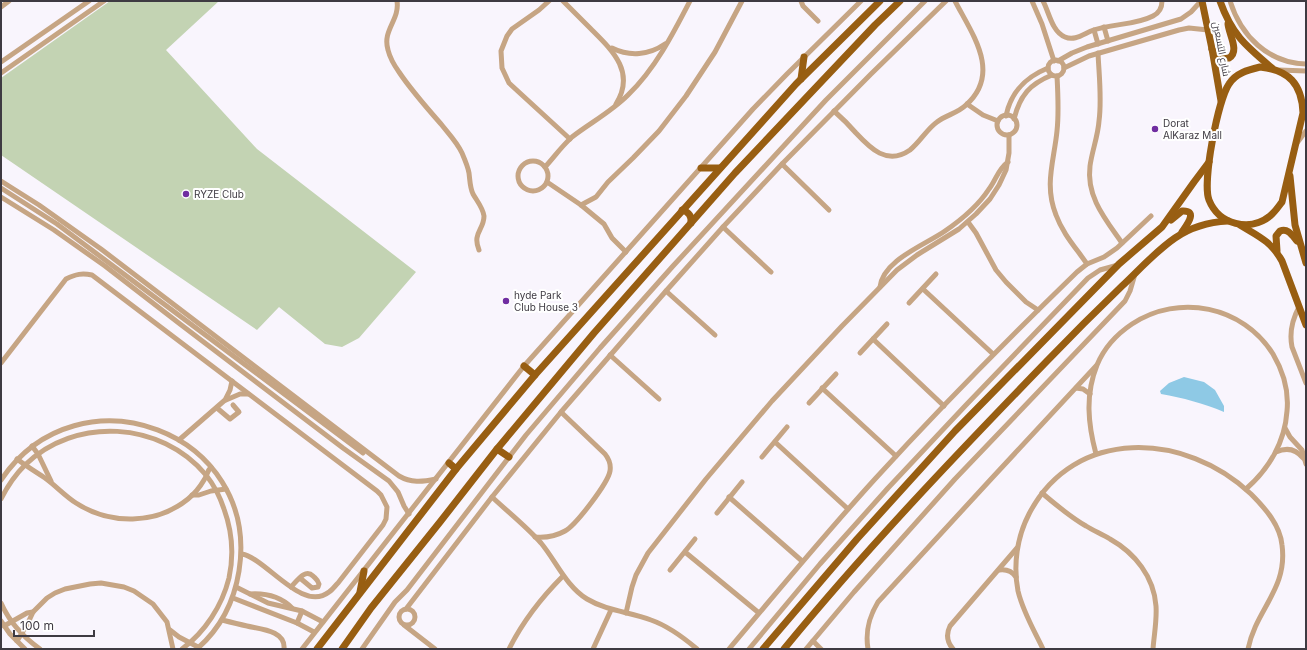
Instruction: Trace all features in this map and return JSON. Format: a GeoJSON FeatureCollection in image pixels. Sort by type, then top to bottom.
{"type":"FeatureCollection","features":[{"type":"Feature","properties":{"kind":"main road"},"geometry":{"type":"LineString","coordinates":[[317,649],[456,469],[535,375],[694,196],[801,79],[880,1]]}},
{"type":"Feature","properties":{"kind":"main road"},"geometry":{"type":"LineString","coordinates":[[342,649],[381,595],[497,449],[594,332],[735,173],[875,24],[900,1]]}},
{"type":"Feature","properties":{"kind":"main road","name":"شارع التسعين"},"geometry":{"type":"LineString","coordinates":[[1201,1],[1212,49],[1221,102]]}},
{"type":"Feature","properties":{"kind":"main road","name":"شارع التسعين"},"geometry":{"type":"LineString","coordinates":[[1220,1],[1234,32],[1249,48],[1275,69],[1293,80],[1303,101],[1303,113],[1282,202],[1277,210],[1264,221],[1255,224],[1238,224]]}},
{"type":"Feature","properties":{"kind":"main road"},"geometry":{"type":"LineString","coordinates":[[1212,49],[1222,58],[1229,58],[1234,53],[1229,34],[1228,21]]}},
{"type":"Feature","properties":{"kind":"main road"},"geometry":{"type":"LineString","coordinates":[[801,79],[804,57]]}},
{"type":"Feature","properties":{"kind":"main road"},"geometry":{"type":"LineString","coordinates":[[1275,69],[1260,67],[1248,70],[1238,75],[1229,84],[1221,102],[1209,162],[1207,187],[1210,201],[1220,216],[1228,221],[1238,224],[1267,241],[1277,252],[1282,261],[1306,326]]}},
{"type":"Feature","properties":{"kind":"main road"},"geometry":{"type":"LineString","coordinates":[[1162,227],[1209,162]]}},
{"type":"Feature","properties":{"kind":"main road"},"geometry":{"type":"LineString","coordinates":[[701,168],[720,168]]}},
{"type":"Feature","properties":{"kind":"main road"},"geometry":{"type":"LineString","coordinates":[[1290,168],[1295,225],[1306,264]]}},
{"type":"Feature","properties":{"kind":"main road"},"geometry":{"type":"LineString","coordinates":[[694,196],[696,203],[705,206]]}},
{"type":"Feature","properties":{"kind":"main road"},"geometry":{"type":"LineString","coordinates":[[682,210],[689,213],[691,216],[691,223]]}},
{"type":"Feature","properties":{"kind":"main road"},"geometry":{"type":"LineString","coordinates":[[763,649],[857,539],[955,431],[1120,264],[1180,212],[1187,211],[1191,215],[1190,220],[1181,234]]}},
{"type":"Feature","properties":{"kind":"main road"},"geometry":{"type":"LineString","coordinates":[[784,649],[842,580],[967,443],[1135,273],[1167,244],[1181,234],[1199,226],[1214,222],[1228,221]]}},
{"type":"Feature","properties":{"kind":"main road"},"geometry":{"type":"LineString","coordinates":[[1277,252],[1276,239],[1280,231],[1289,231],[1299,242]]}},
{"type":"Feature","properties":{"kind":"main road"},"geometry":{"type":"LineString","coordinates":[[524,366],[535,375]]}},
{"type":"Feature","properties":{"kind":"main road"},"geometry":{"type":"LineString","coordinates":[[497,449],[509,457]]}},
{"type":"Feature","properties":{"kind":"main road"},"geometry":{"type":"LineString","coordinates":[[448,462],[456,469]]}},
{"type":"Feature","properties":{"kind":"main road"},"geometry":{"type":"LineString","coordinates":[[360,593],[364,571]]}},
{"type":"Feature","properties":{"kind":"street"},"geometry":{"type":"LineString","coordinates":[[1,6],[9,1]]}},
{"type":"Feature","properties":{"kind":"street"},"geometry":{"type":"LineString","coordinates":[[1,62],[89,1]]}},
{"type":"Feature","properties":{"kind":"street"},"geometry":{"type":"LineString","coordinates":[[1,73],[104,1]]}},
{"type":"Feature","properties":{"kind":"street"},"geometry":{"type":"LineString","coordinates":[[397,1],[397,12],[387,36],[389,54],[406,83],[451,136],[461,152],[468,170],[472,192],[484,214],[477,236],[479,250]]}},
{"type":"Feature","properties":{"kind":"street"},"geometry":{"type":"LineString","coordinates":[[550,1],[512,29],[507,36],[501,51],[502,68],[505,76],[512,86],[570,139]]}},
{"type":"Feature","properties":{"kind":"street"},"geometry":{"type":"LineString","coordinates":[[563,1],[610,47],[619,61],[623,77],[621,93],[614,108]]}},
{"type":"Feature","properties":{"kind":"street"},"geometry":{"type":"LineString","coordinates":[[545,166],[570,139],[614,108],[643,78],[666,44],[690,1]]}},
{"type":"Feature","properties":{"kind":"street"},"geometry":{"type":"LineString","coordinates":[[581,205],[596,197],[608,182],[658,131],[686,96],[715,52],[742,1]]}},
{"type":"Feature","properties":{"kind":"street"},"geometry":{"type":"LineString","coordinates":[[800,1],[818,21]]}},
{"type":"Feature","properties":{"kind":"street"},"geometry":{"type":"LineString","coordinates":[[302,649],[314,632],[410,514],[448,462],[524,366],[753,109],[861,1]]}},
{"type":"Feature","properties":{"kind":"street"},"geometry":{"type":"LineString","coordinates":[[362,649],[395,602],[407,590],[526,435],[600,348],[678,260],[826,100],[926,1]]}},
{"type":"Feature","properties":{"kind":"street"},"geometry":{"type":"LineString","coordinates":[[435,649],[400,621],[398,616],[400,612],[406,609],[492,496],[561,412],[666,291],[782,164],[946,1]]}},
{"type":"Feature","properties":{"kind":"street"},"geometry":{"type":"LineString","coordinates":[[834,111],[872,149],[882,154],[894,156],[911,149],[938,121],[958,111],[967,104],[975,94],[981,82],[983,61],[979,47],[955,1]]}},
{"type":"Feature","properties":{"kind":"street"},"geometry":{"type":"LineString","coordinates":[[1032,1],[1056,61],[1061,63],[1064,68]]}},
{"type":"Feature","properties":{"kind":"street"},"geometry":{"type":"LineString","coordinates":[[1043,1],[1055,29],[1063,36],[1074,38],[1104,27],[1132,23],[1153,16],[1160,10],[1162,1]]}},
{"type":"Feature","properties":{"kind":"street"},"geometry":{"type":"LineString","coordinates":[[1006,116],[1010,101],[1018,88],[1035,74],[1048,68],[1051,62],[1079,50],[1182,19],[1201,1]]}},
{"type":"Feature","properties":{"kind":"street"},"geometry":{"type":"LineString","coordinates":[[1230,1],[1235,17],[1249,37],[1258,46],[1283,60],[1306,64]]}},
{"type":"Feature","properties":{"kind":"street"},"geometry":{"type":"LineString","coordinates":[[1104,27],[1108,41]]}},
{"type":"Feature","properties":{"kind":"street"},"geometry":{"type":"LineString","coordinates":[[1014,119],[1018,105],[1025,93],[1034,84],[1062,74],[1064,68],[1082,58],[1184,29],[1208,30]]}},
{"type":"Feature","properties":{"kind":"street"},"geometry":{"type":"LineString","coordinates":[[1094,30],[1098,44]]}},
{"type":"Feature","properties":{"kind":"street"},"geometry":{"type":"LineString","coordinates":[[610,47],[624,53],[638,54],[653,51],[666,44]]}},
{"type":"Feature","properties":{"kind":"street"},"geometry":{"type":"LineString","coordinates":[[1098,53],[1100,118],[1090,166],[1091,186],[1098,207],[1122,243]]}},
{"type":"Feature","properties":{"kind":"street"},"geometry":{"type":"LineString","coordinates":[[1048,68],[1055,76],[1058,121],[1050,168],[1050,191],[1060,225],[1087,264]]}},
{"type":"Feature","properties":{"kind":"street"},"geometry":{"type":"LineString","coordinates":[[1275,69],[1306,71]]}},
{"type":"Feature","properties":{"kind":"street"},"geometry":{"type":"LineString","coordinates":[[967,104],[983,115],[998,121]]}},
{"type":"Feature","properties":{"kind":"street"},"geometry":{"type":"LineString","coordinates":[[998,121],[1006,116],[1014,119],[1017,124],[1016,130],[1009,135]]}},
{"type":"Feature","properties":{"kind":"street"},"geometry":{"type":"LineString","coordinates":[[998,121],[1000,132],[1009,135]]}},
{"type":"Feature","properties":{"kind":"street"},"geometry":{"type":"LineString","coordinates":[[1295,145],[1306,131]]}},
{"type":"Feature","properties":{"kind":"street"},"geometry":{"type":"LineString","coordinates":[[626,613],[632,587],[644,560],[677,515],[738,439],[824,344],[880,288],[881,278],[892,266],[902,257],[950,236],[968,222],[994,193],[1003,178],[1008,162],[1009,135]]}},
{"type":"Feature","properties":{"kind":"street"},"geometry":{"type":"LineString","coordinates":[[536,162],[545,166],[548,171],[547,182],[541,190],[530,191],[522,186],[519,182],[518,176],[522,167],[526,163],[536,162]]}},
{"type":"Feature","properties":{"kind":"street"},"geometry":{"type":"LineString","coordinates":[[928,245],[978,203],[989,189],[1001,168],[1008,162]]}},
{"type":"Feature","properties":{"kind":"street"},"geometry":{"type":"LineString","coordinates":[[782,164],[829,210]]}},
{"type":"Feature","properties":{"kind":"street"},"geometry":{"type":"LineString","coordinates":[[1,181],[39,205],[101,249],[399,476],[414,482],[436,479]]}},
{"type":"Feature","properties":{"kind":"street"},"geometry":{"type":"LineString","coordinates":[[547,182],[581,205],[604,224],[612,238],[626,252]]}},
{"type":"Feature","properties":{"kind":"street"},"geometry":{"type":"LineString","coordinates":[[1,188],[36,210],[74,237],[397,479],[406,483],[431,486]]}},
{"type":"Feature","properties":{"kind":"street"},"geometry":{"type":"LineString","coordinates":[[1,197],[54,230],[106,266],[318,429],[389,481],[398,492],[404,506],[410,514]]}},
{"type":"Feature","properties":{"kind":"street"},"geometry":{"type":"LineString","coordinates":[[729,649],[802,561],[848,509],[993,354],[1077,272],[1087,264],[1110,253],[1151,216]]}},
{"type":"Feature","properties":{"kind":"street"},"geometry":{"type":"LineString","coordinates":[[968,222],[976,233],[996,270],[1026,302],[1038,310]]}},
{"type":"Feature","properties":{"kind":"street"},"geometry":{"type":"LineString","coordinates":[[724,227],[771,272]]}},
{"type":"Feature","properties":{"kind":"street"},"geometry":{"type":"LineString","coordinates":[[749,649],[854,526],[966,405],[1088,278],[1100,270],[1120,264]]}},
{"type":"Feature","properties":{"kind":"street"},"geometry":{"type":"LineString","coordinates":[[1,363],[66,279],[83,273],[92,276],[377,491],[381,495],[387,507],[387,513],[383,525],[330,592],[325,595],[316,597],[302,594],[290,587],[254,559],[242,554]]}},
{"type":"Feature","properties":{"kind":"street"},"geometry":{"type":"LineString","coordinates":[[806,649],[955,479],[1125,301],[1130,291],[1135,273]]}},
{"type":"Feature","properties":{"kind":"street"},"geometry":{"type":"LineString","coordinates":[[909,303],[936,274]]}},
{"type":"Feature","properties":{"kind":"street"},"geometry":{"type":"LineString","coordinates":[[923,288],[993,354]]}},
{"type":"Feature","properties":{"kind":"street"},"geometry":{"type":"LineString","coordinates":[[666,291],[715,335]]}},
{"type":"Feature","properties":{"kind":"street"},"geometry":{"type":"LineString","coordinates":[[868,649],[867,629],[873,610],[878,602],[1097,365],[1104,352],[1118,335],[1149,315],[1178,307],[1193,307],[1222,313],[1249,328],[1264,342],[1277,360],[1283,374],[1288,403],[1285,428],[1276,452],[1264,471],[1246,489]]}},
{"type":"Feature","properties":{"kind":"street"},"geometry":{"type":"LineString","coordinates":[[1299,307],[1292,322],[1290,341],[1306,383]]}},
{"type":"Feature","properties":{"kind":"street"},"geometry":{"type":"LineString","coordinates":[[860,353],[887,324]]}},
{"type":"Feature","properties":{"kind":"street"},"geometry":{"type":"LineString","coordinates":[[873,339],[944,406]]}},
{"type":"Feature","properties":{"kind":"street"},"geometry":{"type":"LineString","coordinates":[[610,355],[659,399]]}},
{"type":"Feature","properties":{"kind":"street"},"geometry":{"type":"LineString","coordinates":[[1096,454],[1090,425],[1089,410],[1090,394],[1097,365]]}},
{"type":"Feature","properties":{"kind":"street"},"geometry":{"type":"LineString","coordinates":[[809,403],[836,374]]}},
{"type":"Feature","properties":{"kind":"street"},"geometry":{"type":"LineString","coordinates":[[179,440],[225,400],[230,390],[232,381]]}},
{"type":"Feature","properties":{"kind":"street"},"geometry":{"type":"LineString","coordinates":[[822,388],[896,456]]}},
{"type":"Feature","properties":{"kind":"street"},"geometry":{"type":"LineString","coordinates":[[1076,388],[1083,389],[1090,394]]}},
{"type":"Feature","properties":{"kind":"street"},"geometry":{"type":"LineString","coordinates":[[225,400],[240,394],[251,395]]}},
{"type":"Feature","properties":{"kind":"street"},"geometry":{"type":"LineString","coordinates":[[217,408],[230,419],[239,412],[233,405]]}},
{"type":"Feature","properties":{"kind":"street"},"geometry":{"type":"LineString","coordinates":[[535,537],[559,534],[573,526],[607,480],[610,471],[609,462],[605,454],[561,412]]}},
{"type":"Feature","properties":{"kind":"street"},"geometry":{"type":"LineString","coordinates":[[1,480],[17,459],[32,446],[62,430],[82,424],[109,420],[141,424],[156,428],[194,450],[211,467],[226,489],[235,508],[241,538],[242,554],[233,598],[222,620],[198,648],[179,637],[169,629]]}},
{"type":"Feature","properties":{"kind":"street"},"geometry":{"type":"LineString","coordinates":[[762,457],[787,427]]}},
{"type":"Feature","properties":{"kind":"street"},"geometry":{"type":"LineString","coordinates":[[1285,428],[1290,437],[1302,450],[1305,461]]}},
{"type":"Feature","properties":{"kind":"street"},"geometry":{"type":"LineString","coordinates":[[1,499],[15,477],[25,465],[38,454],[58,442],[79,434],[110,430],[141,434],[155,439],[182,454],[206,475],[215,490],[227,516],[232,543],[230,571],[227,584],[217,610],[209,622],[190,643],[182,649]]}},
{"type":"Feature","properties":{"kind":"street"},"geometry":{"type":"LineString","coordinates":[[775,442],[848,509]]}},
{"type":"Feature","properties":{"kind":"street"},"geometry":{"type":"LineString","coordinates":[[32,446],[38,454],[52,484]]}},
{"type":"Feature","properties":{"kind":"street"},"geometry":{"type":"LineString","coordinates":[[1043,649],[1025,614],[1016,577],[1018,547],[1026,519],[1042,493],[1067,469],[1081,460],[1096,454],[1113,449],[1129,448],[1161,449],[1176,452],[1206,463],[1233,479],[1246,489],[1271,517],[1278,529],[1282,542],[1282,570],[1278,584],[1254,627],[1248,649]]}},
{"type":"Feature","properties":{"kind":"street"},"geometry":{"type":"LineString","coordinates":[[1276,452],[1286,449],[1296,451],[1305,461]]}},
{"type":"Feature","properties":{"kind":"street"},"geometry":{"type":"LineString","coordinates":[[17,459],[66,496],[88,510],[112,518],[124,519],[150,518],[172,509],[192,495],[204,480],[211,467]]}},
{"type":"Feature","properties":{"kind":"street"},"geometry":{"type":"LineString","coordinates":[[717,513],[742,482]]}},
{"type":"Feature","properties":{"kind":"street"},"geometry":{"type":"LineString","coordinates":[[192,495],[199,495],[215,490],[226,489]]}},
{"type":"Feature","properties":{"kind":"street"},"geometry":{"type":"LineString","coordinates":[[1042,493],[1075,519],[1120,545],[1129,552],[1145,571],[1151,582],[1156,606],[1153,649]]}},
{"type":"Feature","properties":{"kind":"street"},"geometry":{"type":"LineString","coordinates":[[492,496],[535,537],[552,558],[563,576],[583,596],[612,610],[651,620],[663,625],[674,631],[697,649]]}},
{"type":"Feature","properties":{"kind":"street"},"geometry":{"type":"LineString","coordinates":[[730,497],[802,561]]}},
{"type":"Feature","properties":{"kind":"street"},"geometry":{"type":"LineString","coordinates":[[670,570],[695,539]]}},
{"type":"Feature","properties":{"kind":"street"},"geometry":{"type":"LineString","coordinates":[[953,649],[947,636],[950,626],[1018,547]]}},
{"type":"Feature","properties":{"kind":"street"},"geometry":{"type":"LineString","coordinates":[[685,552],[759,613]]}},
{"type":"Feature","properties":{"kind":"street"},"geometry":{"type":"LineString","coordinates":[[999,570],[1007,570],[1016,577]]}},
{"type":"Feature","properties":{"kind":"street"},"geometry":{"type":"LineString","coordinates":[[509,649],[527,617],[542,598],[563,576]]}},
{"type":"Feature","properties":{"kind":"street"},"geometry":{"type":"LineString","coordinates":[[290,587],[300,578]]}},
{"type":"Feature","properties":{"kind":"street"},"geometry":{"type":"LineString","coordinates":[[16,641],[33,612],[47,598],[55,593],[65,589],[90,584],[110,584],[124,587],[144,597],[160,612],[167,622],[173,649]]}},
{"type":"Feature","properties":{"kind":"street"},"geometry":{"type":"LineString","coordinates":[[236,588],[250,594],[267,595],[276,598],[286,602],[293,609],[302,611],[323,622]]}},
{"type":"Feature","properties":{"kind":"street"},"geometry":{"type":"LineString","coordinates":[[233,598],[297,623],[314,632]]}},
{"type":"Feature","properties":{"kind":"street"},"geometry":{"type":"LineString","coordinates":[[1,603],[12,621],[22,633],[40,649]]}},
{"type":"Feature","properties":{"kind":"street"},"geometry":{"type":"LineString","coordinates":[[404,625],[410,624],[415,618],[414,612],[406,609]]}},
{"type":"Feature","properties":{"kind":"street"},"geometry":{"type":"LineString","coordinates":[[593,649],[612,610]]}},
{"type":"Feature","properties":{"kind":"street"},"geometry":{"type":"LineString","coordinates":[[297,623],[302,611]]}},
{"type":"Feature","properties":{"kind":"street"},"geometry":{"type":"LineString","coordinates":[[25,649],[16,641],[3,623],[12,621],[27,613],[33,612]]}},
{"type":"Feature","properties":{"kind":"street"},"geometry":{"type":"LineString","coordinates":[[222,620],[268,630],[279,636],[285,646],[284,649]]}},
{"type":"Feature","properties":{"kind":"street"},"geometry":{"type":"LineString","coordinates":[[813,641],[821,649]]}},
{"type":"Feature","properties":{"kind":"green space","name":"RYZE Club"},"geometry":{"type":"Polygon","coordinates":[[[110,1],[219,1],[166,50],[257,149],[416,272],[359,338],[342,347],[325,344],[279,307],[257,330],[1,155],[1,78],[110,1]]]}},
{"type":"Feature","properties":{"kind":"water"},"geometry":{"type":"Polygon","coordinates":[[[1184,377],[1204,382],[1215,390],[1224,406],[1224,412],[1193,401],[1161,394],[1160,391],[1169,383],[1184,377]]]}},
{"type":"Feature","properties":{"kind":"place","name":"Dorat AlKaraz Mall"},"geometry":{"type":"Point","coordinates":[1155,129]}},
{"type":"Feature","properties":{"kind":"place","name":"RYZE Club"},"geometry":{"type":"Point","coordinates":[186,194]}},
{"type":"Feature","properties":{"kind":"place","name":"hyde Park Club House 3"},"geometry":{"type":"Point","coordinates":[506,301]}}]}
